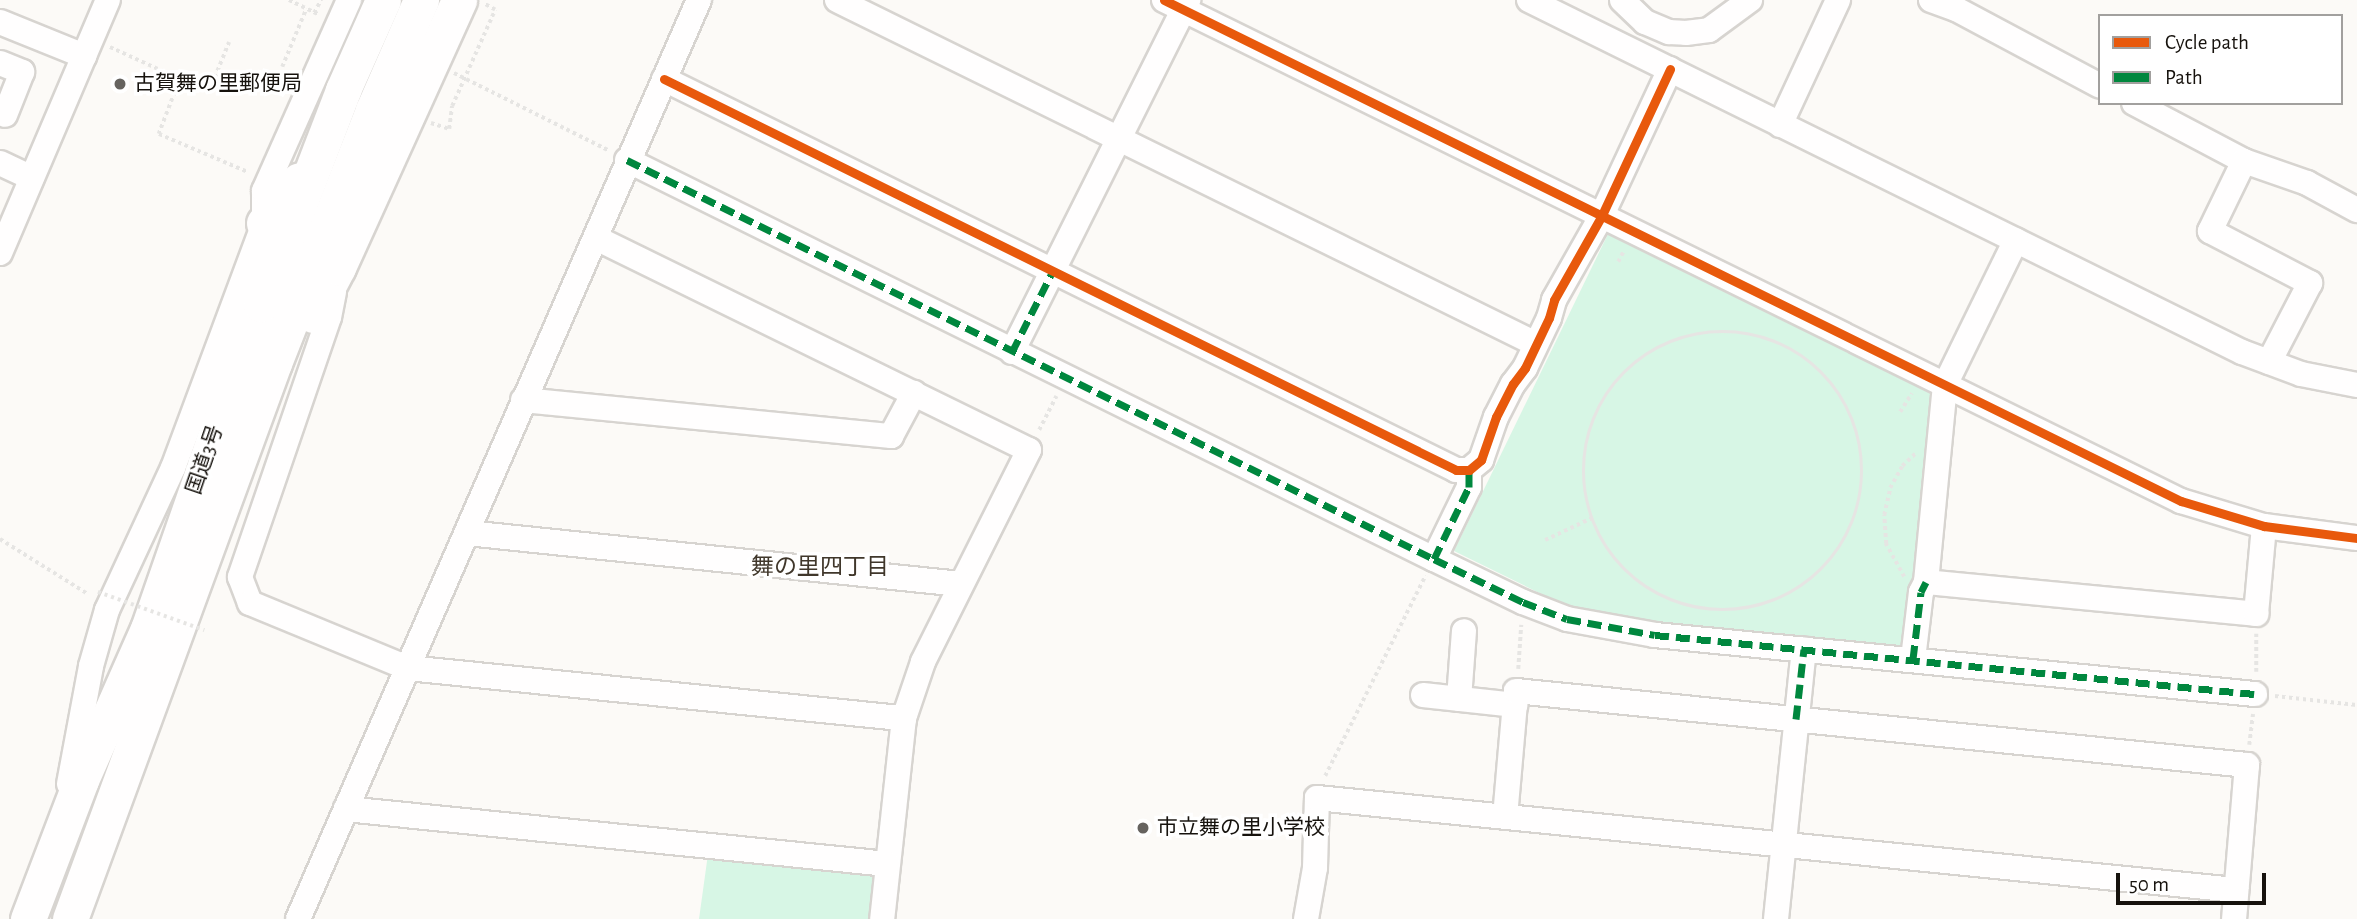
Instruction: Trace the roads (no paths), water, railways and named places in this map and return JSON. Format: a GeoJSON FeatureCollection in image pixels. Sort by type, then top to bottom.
{"type":"FeatureCollection","features":[{"type":"Feature","properties":{"kind":"highway","name":"国道3号"},"geometry":{"type":"LineString","coordinates":[[28,919],[61,833],[148,629],[205,458],[318,155],[383,0]]}},
{"type":"Feature","properties":{"kind":"highway","name":"国道3号"},"geometry":{"type":"LineString","coordinates":[[69,919],[204,561],[274,363],[373,110],[421,0]]}},
{"type":"Feature","properties":{"kind":"highway"},"geometry":{"type":"LineString","coordinates":[[274,363],[305,329],[469,1]]}},
{"type":"Feature","properties":{"kind":"highway"},"geometry":{"type":"LineString","coordinates":[[264,223],[318,155]]}},
{"type":"Feature","properties":{"kind":"street"},"geometry":{"type":"LineString","coordinates":[[0,253],[108,0]]}},
{"type":"Feature","properties":{"kind":"street"},"geometry":{"type":"LineString","coordinates":[[61,833],[90,666],[107,610],[173,468],[264,223],[264,191],[349,0]]}},
{"type":"Feature","properties":{"kind":"street"},"geometry":{"type":"LineString","coordinates":[[298,919],[699,0]]}},
{"type":"Feature","properties":{"kind":"street"},"geometry":{"type":"LineString","coordinates":[[837,0],[1536,344]]}},
{"type":"Feature","properties":{"kind":"street"},"geometry":{"type":"LineString","coordinates":[[1529,0],[2217,340],[2301,374],[2357,386]]}},
{"type":"Feature","properties":{"kind":"street"},"geometry":{"type":"LineString","coordinates":[[1622,0],[1645,22],[1669,32],[1686,33],[1709,30],[1750,0]]}},
{"type":"Feature","properties":{"kind":"street"},"geometry":{"type":"LineString","coordinates":[[1780,125],[1838,0]]}},
{"type":"Feature","properties":{"kind":"street"},"geometry":{"type":"LineString","coordinates":[[1931,0],[1956,9],[2098,85]]}},
{"type":"Feature","properties":{"kind":"street"},"geometry":{"type":"LineString","coordinates":[[1012,352],[1118,139],[1178,3],[1601,215],[2181,500],[2264,526],[2357,538]]}},
{"type":"Feature","properties":{"kind":"street"},"geometry":{"type":"LineString","coordinates":[[0,22],[87,47]]}},
{"type":"Feature","properties":{"kind":"street"},"geometry":{"type":"LineString","coordinates":[[0,63],[22,72],[2,118]]}},
{"type":"Feature","properties":{"kind":"street"},"geometry":{"type":"LineString","coordinates":[[664,79],[1456,470],[1469,470],[1481,460],[1496,417],[1536,344],[1576,255],[1601,215],[1670,69]]}},
{"type":"Feature","properties":{"kind":"street"},"geometry":{"type":"LineString","coordinates":[[2138,105],[2244,161],[2307,183],[2357,210]]}},
{"type":"Feature","properties":{"kind":"street"},"geometry":{"type":"LineString","coordinates":[[627,160],[1434,559],[1523,602],[1567,619],[1609,628],[2255,694]]}},
{"type":"Feature","properties":{"kind":"street"},"geometry":{"type":"LineString","coordinates":[[2244,161],[2210,231],[2310,283],[2269,362]]}},
{"type":"Feature","properties":{"kind":"street"},"geometry":{"type":"LineString","coordinates":[[0,163],[32,178]]}},
{"type":"Feature","properties":{"kind":"street"},"geometry":{"type":"LineString","coordinates":[[596,237],[1029,450],[923,662],[904,718],[882,919]]}},
{"type":"Feature","properties":{"kind":"street"},"geometry":{"type":"LineString","coordinates":[[1913,659],[1921,592],[1926,582],[1945,385],[2016,240]]}},
{"type":"Feature","properties":{"kind":"street"},"geometry":{"type":"LineString","coordinates":[[338,267],[329,317],[240,578],[250,603],[408,668],[904,718]]}},
{"type":"Feature","properties":{"kind":"street"},"geometry":{"type":"LineString","coordinates":[[523,400],[891,436],[914,393]]}},
{"type":"Feature","properties":{"kind":"street"},"geometry":{"type":"LineString","coordinates":[[1434,559],[1469,486],[1469,470]]}},
{"type":"Feature","properties":{"kind":"street"},"geometry":{"type":"LineString","coordinates":[[1926,582],[2256,614],[2264,526]]}},
{"type":"Feature","properties":{"kind":"street"},"geometry":{"type":"LineString","coordinates":[[467,533],[960,584]]}},
{"type":"Feature","properties":{"kind":"street"},"geometry":{"type":"LineString","coordinates":[[1459,699],[1464,631]]}},
{"type":"Feature","properties":{"kind":"street"},"geometry":{"type":"LineString","coordinates":[[1776,919],[1804,649]]}},
{"type":"Feature","properties":{"kind":"street"},"geometry":{"type":"LineString","coordinates":[[1423,695],[1459,699],[1516,698],[1796,719],[2247,765],[2234,919]]}},
{"type":"Feature","properties":{"kind":"street"},"geometry":{"type":"LineString","coordinates":[[1505,817],[1516,698]]}},
{"type":"Feature","properties":{"kind":"street"},"geometry":{"type":"LineString","coordinates":[[1306,919],[1315,868],[1317,798],[2236,890]]}},
{"type":"Feature","properties":{"kind":"street"},"geometry":{"type":"LineString","coordinates":[[346,809],[887,864]]}},
{"type":"Feature","properties":{"kind":"place","name":"古賀舞の里郵便局"},"geometry":{"type":"Point","coordinates":[120,84]}},
{"type":"Feature","properties":{"kind":"place","name":"市立舞の里小学校"},"geometry":{"type":"Point","coordinates":[1143,828]}},
{"type":"Feature","properties":{"kind":"district","name":"舞の里四丁目"},"geometry":{"type":"Point","coordinates":[820,568]}}]}
